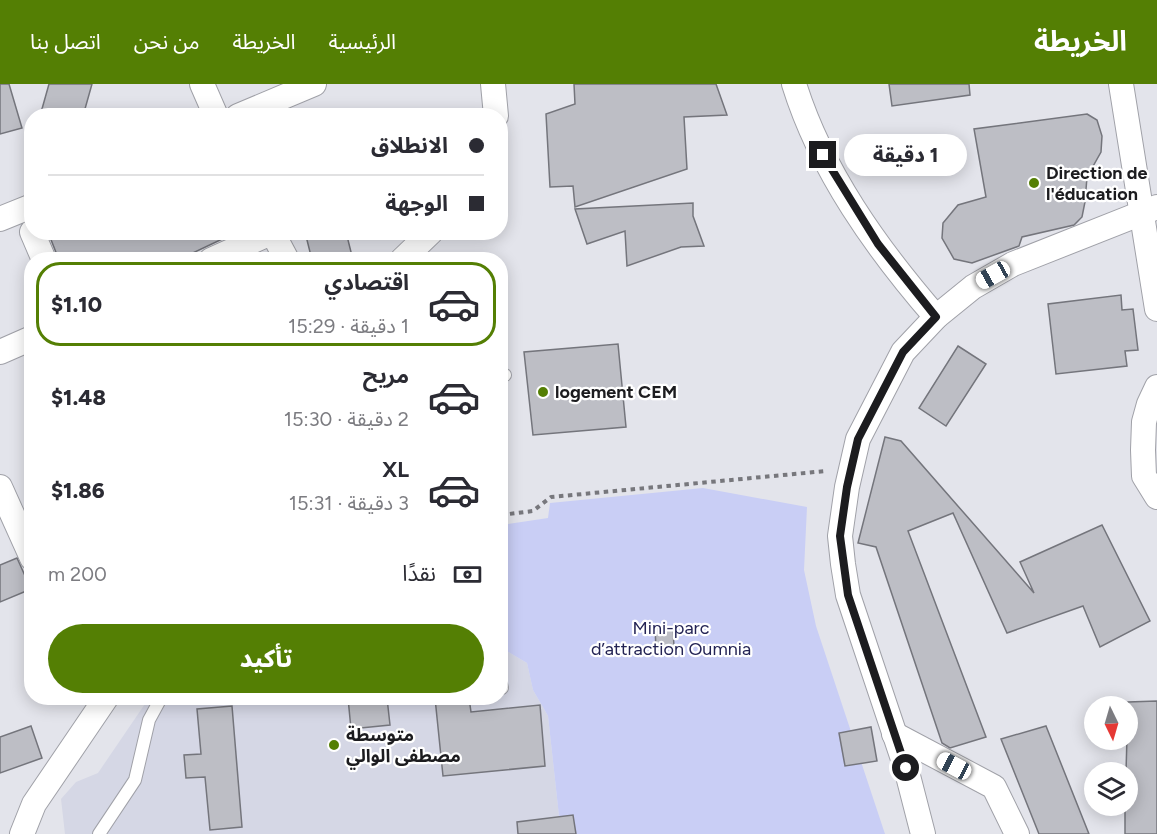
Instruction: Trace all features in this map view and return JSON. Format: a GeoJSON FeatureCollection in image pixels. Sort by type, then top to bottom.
{"type":"FeatureCollection","features":[{"type":"Feature","properties":{"kind":"street"},"geometry":{"type":"LineString","coordinates":[[202,84],[212,108]]}},
{"type":"Feature","properties":{"kind":"street"},"geometry":{"type":"LineString","coordinates":[[257,108],[314,84]]}},
{"type":"Feature","properties":{"kind":"street"},"geometry":{"type":"LineString","coordinates":[[493,84],[495,108]]}},
{"type":"Feature","properties":{"kind":"street"},"geometry":{"type":"LineString","coordinates":[[794,84],[813,135],[833,173],[892,264],[936,317]]}},
{"type":"Feature","properties":{"kind":"street"},"geometry":{"type":"LineString","coordinates":[[1121,84],[1149,210],[1157,309]]}},
{"type":"Feature","properties":{"kind":"street"},"geometry":{"type":"LineString","coordinates":[[923,834],[906,768],[848,595],[840,536],[847,487],[858,439],[903,352],[936,317],[973,287],[1013,264],[1149,210]]}},
{"type":"Feature","properties":{"kind":"street"},"geometry":{"type":"LineString","coordinates":[[229,252],[256,240]]}},
{"type":"Feature","properties":{"kind":"street"},"geometry":{"type":"LineString","coordinates":[[410,252],[423,240]]}},
{"type":"Feature","properties":{"kind":"street"},"geometry":{"type":"LineString","coordinates":[[0,351],[24,341]]}},
{"type":"Feature","properties":{"kind":"street"},"geometry":{"type":"LineString","coordinates":[[1157,387],[1144,422],[1143,450],[1144,476],[1157,497]]}},
{"type":"Feature","properties":{"kind":"street"},"geometry":{"type":"LineString","coordinates":[[0,487],[24,540]]}},
{"type":"Feature","properties":{"kind":"street"},"geometry":{"type":"LineString","coordinates":[[22,834],[34,804],[96,705]]}},
{"type":"Feature","properties":{"kind":"street"},"geometry":{"type":"LineString","coordinates":[[894,734],[994,788],[1017,834]]}},
{"type":"Feature","properties":{"kind":"lane"},"geometry":{"type":"LineString","coordinates":[[99,834],[135,780],[149,720],[157,705]]}},
{"type":"Feature","properties":{"kind":"path"},"geometry":{"type":"LineString","coordinates":[[508,514],[533,511],[540,508],[551,497],[851,468]]}},
{"type":"Feature","properties":{"kind":"shaded area","name":"متوسطة مصطفى الوالي"},"geometry":{"type":"Polygon","coordinates":[[[508,652],[527,663],[533,690],[548,716],[561,834],[65,834],[61,799],[76,782],[98,773],[144,705],[508,705],[508,652]]]}},
{"type":"Feature","properties":{"kind":"green space","name":"Mini-parc d’attraction Oumnia"},"geometry":{"type":"Polygon","coordinates":[[[703,488],[807,507],[804,570],[816,626],[885,834],[561,834],[548,716],[533,690],[527,663],[508,652],[508,524],[548,518],[550,503],[703,488]]]}},
{"type":"Feature","properties":{"kind":"building"},"geometry":{"type":"Polygon","coordinates":[[[0,84],[9,84],[22,128],[0,134],[0,84]]]}},
{"type":"Feature","properties":{"kind":"building"},"geometry":{"type":"Polygon","coordinates":[[[49,84],[92,84],[85,108],[42,108],[49,84]]]}},
{"type":"Feature","properties":{"kind":"building"},"geometry":{"type":"Polygon","coordinates":[[[574,84],[716,84],[727,115],[684,117],[687,169],[575,207],[573,186],[550,187],[546,114],[575,104],[574,84]]]}},
{"type":"Feature","properties":{"kind":"building"},"geometry":{"type":"Polygon","coordinates":[[[889,84],[969,84],[970,95],[892,106],[889,84]]]}},
{"type":"Feature","properties":{"kind":"building"},"geometry":{"type":"Polygon","coordinates":[[[1087,114],[1097,120],[1102,136],[1101,152],[1087,177],[1082,217],[1074,225],[1022,237],[1019,246],[972,263],[954,259],[942,238],[943,223],[958,205],[986,197],[974,129],[1087,114]]]}},
{"type":"Feature","properties":{"kind":"building"},"geometry":{"type":"Polygon","coordinates":[[[693,203],[693,216],[704,246],[681,247],[627,266],[625,231],[587,244],[575,209],[693,203]]]}},
{"type":"Feature","properties":{"kind":"building"},"geometry":{"type":"Polygon","coordinates":[[[51,240],[220,240],[195,252],[56,252],[51,240]]]}},
{"type":"Feature","properties":{"kind":"building"},"geometry":{"type":"Polygon","coordinates":[[[307,240],[348,240],[351,252],[310,252],[307,240]]]}},
{"type":"Feature","properties":{"kind":"building"},"geometry":{"type":"Polygon","coordinates":[[[1121,295],[1122,310],[1133,309],[1138,350],[1125,351],[1127,366],[1056,374],[1048,304],[1121,295]]]}},
{"type":"Feature","properties":{"kind":"building"},"geometry":{"type":"Polygon","coordinates":[[[618,344],[626,427],[533,435],[524,352],[618,344]]]}},
{"type":"Feature","properties":{"kind":"building"},"geometry":{"type":"Polygon","coordinates":[[[958,346],[986,364],[946,426],[919,408],[958,346]]]}},
{"type":"Feature","properties":{"kind":"building"},"geometry":{"type":"Polygon","coordinates":[[[885,437],[901,441],[1034,593],[1020,562],[1102,525],[1150,621],[1100,647],[1083,606],[1007,633],[953,513],[908,531],[986,737],[950,748],[942,743],[876,547],[858,543],[885,437]]]}},
{"type":"Feature","properties":{"kind":"building"},"geometry":{"type":"Polygon","coordinates":[[[17,558],[24,574],[24,592],[0,602],[0,565],[17,558]]]}},
{"type":"Feature","properties":{"kind":"building"},"geometry":{"type":"Polygon","coordinates":[[[655,628],[673,628],[674,647],[656,648],[655,628]]]}},
{"type":"Feature","properties":{"kind":"building"},"geometry":{"type":"Polygon","coordinates":[[[1157,701],[1157,834],[1125,834],[1125,816],[1138,816],[1138,762],[1126,762],[1127,750],[1138,750],[1138,702],[1157,701]]]}},
{"type":"Feature","properties":{"kind":"building"},"geometry":{"type":"Polygon","coordinates":[[[349,705],[388,705],[390,725],[351,729],[349,705]]]}},
{"type":"Feature","properties":{"kind":"building"},"geometry":{"type":"Polygon","coordinates":[[[436,705],[470,705],[471,712],[540,705],[545,766],[443,776],[436,705]]]}},
{"type":"Feature","properties":{"kind":"building"},"geometry":{"type":"Polygon","coordinates":[[[232,706],[242,827],[210,830],[205,777],[186,778],[184,755],[201,754],[197,709],[232,706]]]}},
{"type":"Feature","properties":{"kind":"building"},"geometry":{"type":"Polygon","coordinates":[[[31,726],[42,758],[0,773],[0,737],[31,726]]]}},
{"type":"Feature","properties":{"kind":"building"},"geometry":{"type":"Polygon","coordinates":[[[1046,726],[1089,834],[1039,834],[1001,739],[1046,726]]]}},
{"type":"Feature","properties":{"kind":"building"},"geometry":{"type":"Polygon","coordinates":[[[871,727],[877,761],[845,766],[839,733],[871,727]]]}},
{"type":"Feature","properties":{"kind":"building"},"geometry":{"type":"Polygon","coordinates":[[[573,815],[576,834],[518,834],[517,822],[573,815]]]}},
{"type":"Feature","properties":{"kind":"place","name":"Direction de l'éducation"},"geometry":{"type":"Point","coordinates":[1034,183]}},
{"type":"Feature","properties":{"kind":"place","name":"logement CEM"},"geometry":{"type":"Point","coordinates":[543,392]}},
{"type":"Feature","properties":{"kind":"place","name":"متوسطة مصطفى الوالي"},"geometry":{"type":"Point","coordinates":[334,745]}},
{"type":"Feature","properties":{"kind":"route"},"geometry":{"type":"LineString","coordinates":[[823,155],[878,244],[936,317],[903,352],[858,439],[847,487],[840,536],[848,595],[906,768]]}}]}
